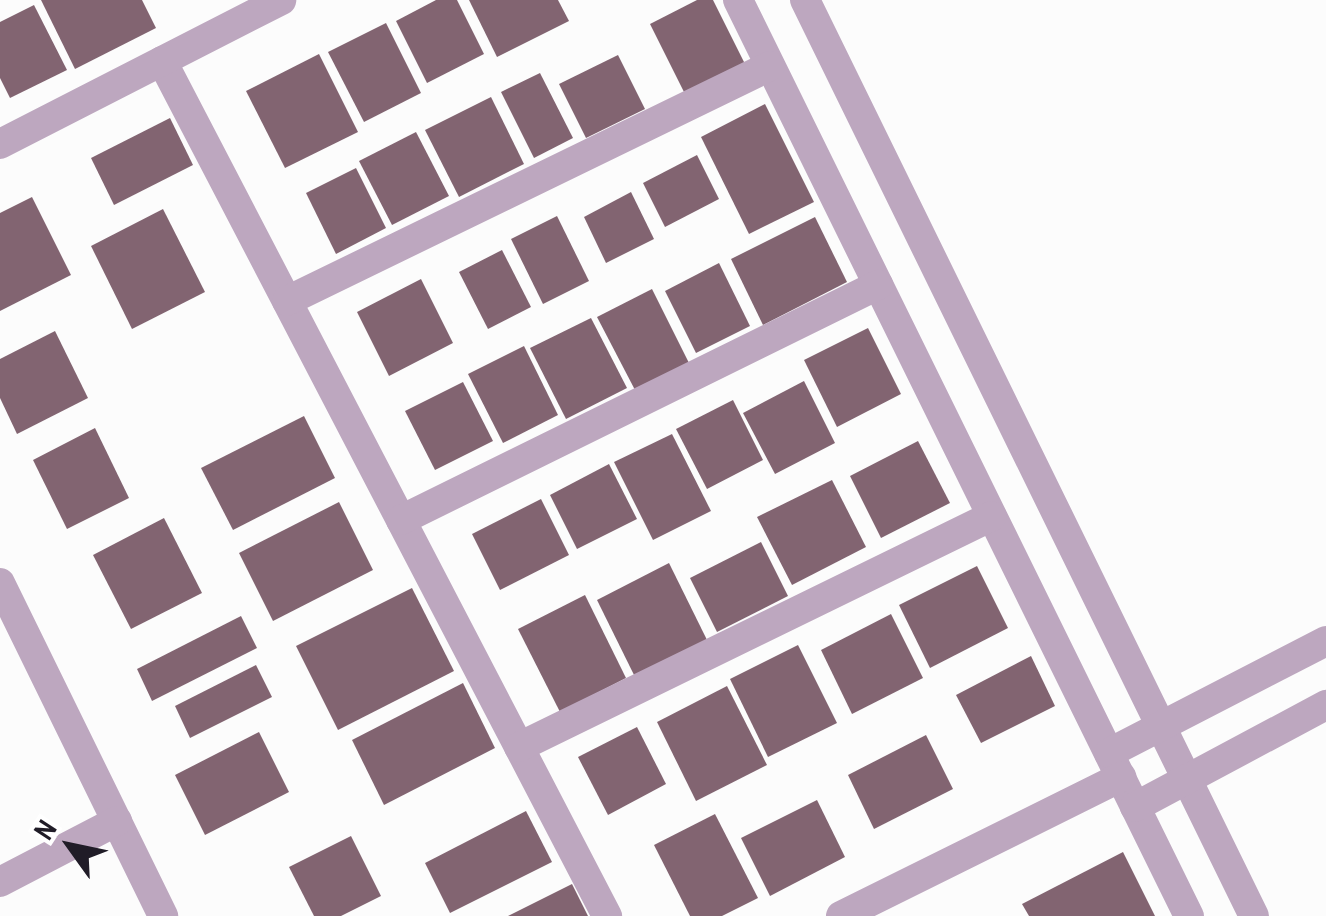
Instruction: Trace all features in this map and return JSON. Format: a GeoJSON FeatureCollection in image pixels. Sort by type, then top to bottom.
{"type":"FeatureCollection","features":[{"type":"Feature","properties":{"kind":"street"},"geometry":{"type":"LineString","coordinates":[[0,144],[282,0]]}},
{"type":"Feature","properties":{"kind":"street"},"geometry":{"type":"LineString","coordinates":[[738,0],[1189,916]]}},
{"type":"Feature","properties":{"kind":"street"},"geometry":{"type":"LineString","coordinates":[[805,0],[1254,916]]}},
{"type":"Feature","properties":{"kind":"street"},"geometry":{"type":"LineString","coordinates":[[162,62],[607,916]]}},
{"type":"Feature","properties":{"kind":"street"},"geometry":{"type":"LineString","coordinates":[[286,301],[770,66]]}},
{"type":"Feature","properties":{"kind":"street"},"geometry":{"type":"LineString","coordinates":[[400,520],[878,286]]}},
{"type":"Feature","properties":{"kind":"street"},"geometry":{"type":"LineString","coordinates":[[519,747],[992,516]]}},
{"type":"Feature","properties":{"kind":"street"},"geometry":{"type":"LineString","coordinates":[[0,583],[163,916]]}},
{"type":"Feature","properties":{"kind":"street"},"geometry":{"type":"LineString","coordinates":[[841,916],[1115,765],[1160,725],[1326,640]]}},
{"type":"Feature","properties":{"kind":"street"},"geometry":{"type":"LineString","coordinates":[[1135,807],[1326,705]]}},
{"type":"Feature","properties":{"kind":"street"},"geometry":{"type":"LineString","coordinates":[[0,882],[117,822]]}},
{"type":"Feature","properties":{"kind":"building"},"geometry":{"type":"Polygon","coordinates":[[[41,0],[142,0],[156,28],[75,69],[41,0]]]}},
{"type":"Feature","properties":{"kind":"building"},"geometry":{"type":"Polygon","coordinates":[[[436,0],[457,0],[484,54],[427,83],[396,21],[436,0]]]}},
{"type":"Feature","properties":{"kind":"building"},"geometry":{"type":"Polygon","coordinates":[[[469,0],[558,0],[569,21],[497,57],[469,0]]]}},
{"type":"Feature","properties":{"kind":"building"},"geometry":{"type":"Polygon","coordinates":[[[697,0],[713,0],[745,64],[685,94],[650,24],[697,0]]]}},
{"type":"Feature","properties":{"kind":"building"},"geometry":{"type":"Polygon","coordinates":[[[34,5],[67,70],[10,98],[0,78],[0,22],[34,5]]]}},
{"type":"Feature","properties":{"kind":"building"},"geometry":{"type":"Polygon","coordinates":[[[386,23],[421,93],[364,122],[328,52],[386,23]]]}},
{"type":"Feature","properties":{"kind":"building"},"geometry":{"type":"Polygon","coordinates":[[[319,54],[358,132],[285,168],[246,91],[319,54]]]}},
{"type":"Feature","properties":{"kind":"building"},"geometry":{"type":"Polygon","coordinates":[[[618,55],[645,109],[586,138],[559,84],[618,55]]]}},
{"type":"Feature","properties":{"kind":"building"},"geometry":{"type":"Polygon","coordinates":[[[540,73],[573,138],[534,158],[501,92],[540,73]]]}},
{"type":"Feature","properties":{"kind":"building"},"geometry":{"type":"Polygon","coordinates":[[[491,97],[524,164],[459,197],[425,130],[491,97]]]}},
{"type":"Feature","properties":{"kind":"building"},"geometry":{"type":"Polygon","coordinates":[[[765,104],[814,202],[749,234],[701,137],[765,104]]]}},
{"type":"Feature","properties":{"kind":"building"},"geometry":{"type":"Polygon","coordinates":[[[170,118],[193,165],[114,205],[91,158],[170,118]]]}},
{"type":"Feature","properties":{"kind":"building"},"geometry":{"type":"Polygon","coordinates":[[[416,132],[449,196],[392,225],[359,161],[416,132]]]}},
{"type":"Feature","properties":{"kind":"building"},"geometry":{"type":"Polygon","coordinates":[[[697,155],[719,199],[665,227],[643,183],[697,155]]]}},
{"type":"Feature","properties":{"kind":"building"},"geometry":{"type":"Polygon","coordinates":[[[356,168],[386,228],[336,254],[306,193],[356,168]]]}},
{"type":"Feature","properties":{"kind":"building"},"geometry":{"type":"Polygon","coordinates":[[[631,192],[654,239],[606,263],[584,217],[631,192]]]}},
{"type":"Feature","properties":{"kind":"building"},"geometry":{"type":"Polygon","coordinates":[[[32,197],[71,275],[0,311],[0,213],[32,197]]]}},
{"type":"Feature","properties":{"kind":"building"},"geometry":{"type":"Polygon","coordinates":[[[163,209],[205,292],[132,329],[91,246],[163,209]]]}},
{"type":"Feature","properties":{"kind":"building"},"geometry":{"type":"Polygon","coordinates":[[[557,216],[589,281],[543,304],[511,239],[557,216]]]}},
{"type":"Feature","properties":{"kind":"building"},"geometry":{"type":"Polygon","coordinates":[[[815,217],[847,282],[763,325],[731,259],[815,217]]]}},
{"type":"Feature","properties":{"kind":"building"},"geometry":{"type":"Polygon","coordinates":[[[502,250],[531,307],[488,329],[459,272],[502,250]]]}},
{"type":"Feature","properties":{"kind":"building"},"geometry":{"type":"Polygon","coordinates":[[[719,263],[750,326],[696,353],[665,291],[719,263]]]}},
{"type":"Feature","properties":{"kind":"building"},"geometry":{"type":"Polygon","coordinates":[[[421,279],[453,343],[389,376],[357,312],[421,279]]]}},
{"type":"Feature","properties":{"kind":"building"},"geometry":{"type":"Polygon","coordinates":[[[652,289],[689,363],[635,390],[597,317],[652,289]]]}},
{"type":"Feature","properties":{"kind":"building"},"geometry":{"type":"Polygon","coordinates":[[[591,318],[627,388],[566,419],[530,348],[591,318]]]}},
{"type":"Feature","properties":{"kind":"building"},"geometry":{"type":"Polygon","coordinates":[[[868,328],[901,394],[837,427],[804,360],[868,328]]]}},
{"type":"Feature","properties":{"kind":"building"},"geometry":{"type":"Polygon","coordinates":[[[55,331],[88,398],[17,434],[0,398],[0,359],[55,331]]]}},
{"type":"Feature","properties":{"kind":"building"},"geometry":{"type":"Polygon","coordinates":[[[524,346],[558,415],[503,443],[468,374],[524,346]]]}},
{"type":"Feature","properties":{"kind":"building"},"geometry":{"type":"Polygon","coordinates":[[[804,381],[835,443],[775,474],[743,413],[804,381]]]}},
{"type":"Feature","properties":{"kind":"building"},"geometry":{"type":"Polygon","coordinates":[[[463,382],[493,441],[435,470],[405,411],[463,382]]]}},
{"type":"Feature","properties":{"kind":"building"},"geometry":{"type":"Polygon","coordinates":[[[733,400],[763,460],[707,489],[676,429],[733,400]]]}},
{"type":"Feature","properties":{"kind":"building"},"geometry":{"type":"Polygon","coordinates":[[[304,416],[335,478],[233,530],[201,468],[304,416]]]}},
{"type":"Feature","properties":{"kind":"building"},"geometry":{"type":"Polygon","coordinates":[[[95,428],[129,498],[67,529],[33,460],[95,428]]]}},
{"type":"Feature","properties":{"kind":"building"},"geometry":{"type":"Polygon","coordinates":[[[672,434],[711,511],[653,540],[614,462],[672,434]]]}},
{"type":"Feature","properties":{"kind":"building"},"geometry":{"type":"Polygon","coordinates":[[[918,441],[950,503],[881,538],[850,476],[918,441]]]}},
{"type":"Feature","properties":{"kind":"building"},"geometry":{"type":"Polygon","coordinates":[[[609,464],[637,519],[577,549],[550,495],[609,464]]]}},
{"type":"Feature","properties":{"kind":"building"},"geometry":{"type":"Polygon","coordinates":[[[832,480],[866,547],[792,585],[757,517],[832,480]]]}},
{"type":"Feature","properties":{"kind":"building"},"geometry":{"type":"Polygon","coordinates":[[[541,499],[569,555],[500,590],[472,534],[541,499]]]}},
{"type":"Feature","properties":{"kind":"building"},"geometry":{"type":"Polygon","coordinates":[[[339,502],[373,570],[273,621],[239,553],[339,502]]]}},
{"type":"Feature","properties":{"kind":"building"},"geometry":{"type":"Polygon","coordinates":[[[164,518],[202,593],[131,629],[93,555],[164,518]]]}},
{"type":"Feature","properties":{"kind":"building"},"geometry":{"type":"Polygon","coordinates":[[[761,542],[788,596],[717,632],[690,578],[761,542]]]}},
{"type":"Feature","properties":{"kind":"building"},"geometry":{"type":"Polygon","coordinates":[[[669,563],[708,642],[636,679],[597,600],[669,563]]]}},
{"type":"Feature","properties":{"kind":"building"},"geometry":{"type":"Polygon","coordinates":[[[977,566],[1008,628],[930,668],[899,605],[977,566]]]}},
{"type":"Feature","properties":{"kind":"building"},"geometry":{"type":"Polygon","coordinates":[[[412,588],[454,671],[338,730],[296,646],[412,588]]]}},
{"type":"Feature","properties":{"kind":"building"},"geometry":{"type":"Polygon","coordinates":[[[585,595],[626,678],[560,712],[518,629],[585,595]]]}},
{"type":"Feature","properties":{"kind":"building"},"geometry":{"type":"Polygon","coordinates":[[[891,614],[923,678],[852,714],[821,650],[891,614]]]}},
{"type":"Feature","properties":{"kind":"building"},"geometry":{"type":"Polygon","coordinates":[[[241,616],[257,648],[152,701],[137,669],[241,616]]]}},
{"type":"Feature","properties":{"kind":"building"},"geometry":{"type":"Polygon","coordinates":[[[798,645],[837,723],[768,757],[730,679],[798,645]]]}},
{"type":"Feature","properties":{"kind":"building"},"geometry":{"type":"Polygon","coordinates":[[[1031,656],[1055,706],[981,743],[956,695],[1031,656]]]}},
{"type":"Feature","properties":{"kind":"building"},"geometry":{"type":"Polygon","coordinates":[[[256,665],[272,697],[190,738],[175,706],[256,665]]]}},
{"type":"Feature","properties":{"kind":"building"},"geometry":{"type":"Polygon","coordinates":[[[463,683],[495,748],[384,805],[352,740],[463,683]]]}},
{"type":"Feature","properties":{"kind":"building"},"geometry":{"type":"Polygon","coordinates":[[[727,686],[767,765],[696,801],[657,722],[727,686]]]}},
{"type":"Feature","properties":{"kind":"building"},"geometry":{"type":"Polygon","coordinates":[[[637,727],[666,784],[608,815],[578,757],[637,727]]]}},
{"type":"Feature","properties":{"kind":"building"},"geometry":{"type":"Polygon","coordinates":[[[259,732],[289,792],[205,835],[175,775],[259,732]]]}},
{"type":"Feature","properties":{"kind":"building"},"geometry":{"type":"Polygon","coordinates":[[[926,735],[953,789],[874,829],[848,775],[926,735]]]}},
{"type":"Feature","properties":{"kind":"building"},"geometry":{"type":"Polygon","coordinates":[[[817,800],[845,857],[770,896],[741,838],[817,800]]]}},
{"type":"Feature","properties":{"kind":"building"},"geometry":{"type":"Polygon","coordinates":[[[526,811],[552,862],[450,913],[425,863],[526,811]]]}},
{"type":"Feature","properties":{"kind":"building"},"geometry":{"type":"Polygon","coordinates":[[[715,814],[758,898],[722,916],[690,916],[654,845],[715,814]]]}},
{"type":"Feature","properties":{"kind":"building"},"geometry":{"type":"Polygon","coordinates":[[[351,836],[381,896],[341,916],[314,916],[289,867],[351,836]]]}},
{"type":"Feature","properties":{"kind":"building"},"geometry":{"type":"Polygon","coordinates":[[[1123,852],[1155,916],[1029,916],[1022,904],[1123,852]]]}},
{"type":"Feature","properties":{"kind":"building"},"geometry":{"type":"Polygon","coordinates":[[[572,884],[588,916],[508,916],[572,884]]]}}]}
